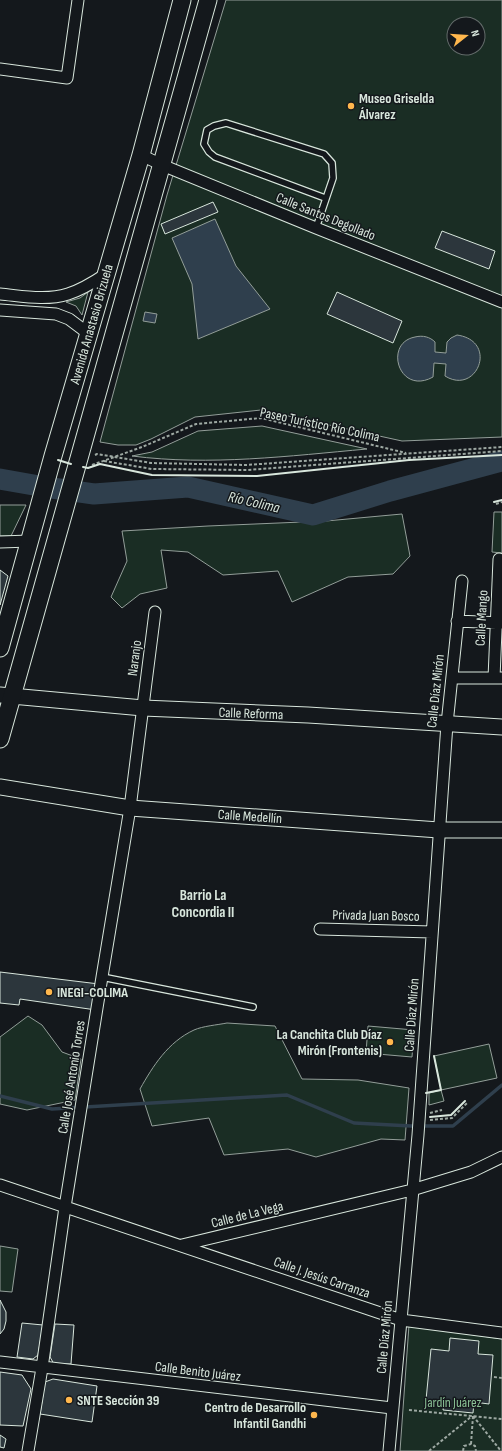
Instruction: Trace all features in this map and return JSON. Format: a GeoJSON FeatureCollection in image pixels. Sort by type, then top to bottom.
{"type":"FeatureCollection","features":[{"type":"Feature","properties":{"kind":"main road","name":"Avenida Anastasio Brizuela"},"geometry":{"type":"LineString","coordinates":[[0,648],[53,456],[140,155],[182,0]]}},
{"type":"Feature","properties":{"kind":"main road","name":"Avenida Anastasio Brizuela"},"geometry":{"type":"LineString","coordinates":[[6,695],[58,530],[82,464],[208,0]]}},
{"type":"Feature","properties":{"kind":"main road"},"geometry":{"type":"LineString","coordinates":[[0,739],[6,695]]}},
{"type":"Feature","properties":{"kind":"street"},"geometry":{"type":"LineString","coordinates":[[0,69],[67,78],[78,0]]}},
{"type":"Feature","properties":{"kind":"street","name":"Calle Santos Degollado"},"geometry":{"type":"LineString","coordinates":[[140,155],[316,228],[502,302]]}},
{"type":"Feature","properties":{"kind":"street"},"geometry":{"type":"LineString","coordinates":[[0,294],[42,298],[66,295],[86,287],[106,274]]}},
{"type":"Feature","properties":{"kind":"street"},"geometry":{"type":"LineString","coordinates":[[1,306],[56,314],[69,319],[89,334]]}},
{"type":"Feature","properties":{"kind":"street"},"geometry":{"type":"LineString","coordinates":[[0,542],[32,535]]}},
{"type":"Feature","properties":{"kind":"street","name":"Calle Mango"},"geometry":{"type":"LineString","coordinates":[[498,678],[501,560]]}},
{"type":"Feature","properties":{"kind":"street","name":"Calle Díaz Mirón"},"geometry":{"type":"LineString","coordinates":[[389,1451],[418,1135],[447,724],[462,581]]}},
{"type":"Feature","properties":{"kind":"street","name":"Naranjo"},"geometry":{"type":"LineString","coordinates":[[143,708],[155,612]]}},
{"type":"Feature","properties":{"kind":"street"},"geometry":{"type":"LineString","coordinates":[[457,621],[499,622]]}},
{"type":"Feature","properties":{"kind":"street"},"geometry":{"type":"LineString","coordinates":[[452,678],[498,678]]}},
{"type":"Feature","properties":{"kind":"street","name":"Calle Reforma"},"geometry":{"type":"LineString","coordinates":[[6,695],[143,708],[308,715],[502,727]]}},
{"type":"Feature","properties":{"kind":"street","name":"Calle José Antonio Torres"},"geometry":{"type":"LineString","coordinates":[[28,1451],[42,1368],[65,1207],[130,808],[143,708]]}},
{"type":"Feature","properties":{"kind":"street","name":"Calle Medellín"},"geometry":{"type":"LineString","coordinates":[[0,787],[130,808],[439,830],[502,830]]}},
{"type":"Feature","properties":{"kind":"street","name":"Privada Juan Bosco"},"geometry":{"type":"LineString","coordinates":[[320,929],[432,932]]}},
{"type":"Feature","properties":{"kind":"street","name":"Calle de La Vega"},"geometry":{"type":"LineString","coordinates":[[182,1246],[412,1190],[471,1172],[502,1157]]}},
{"type":"Feature","properties":{"kind":"street"},"geometry":{"type":"LineString","coordinates":[[0,1185],[182,1246]]}},
{"type":"Feature","properties":{"kind":"street","name":"Calle J. Jesús Carranza"},"geometry":{"type":"LineString","coordinates":[[182,1246],[400,1320],[502,1333]]}},
{"type":"Feature","properties":{"kind":"street","name":"Calle Benito Juárez"},"geometry":{"type":"LineString","coordinates":[[0,1362],[392,1408]]}},
{"type":"Feature","properties":{"kind":"lane"},"geometry":{"type":"LineString","coordinates":[[316,228],[333,178],[332,164],[324,154],[226,123],[214,126],[207,130],[204,144],[209,152],[215,157],[325,198]]}},
{"type":"Feature","properties":{"kind":"lane"},"geometry":{"type":"LineString","coordinates":[[102,977],[253,1007]]}},
{"type":"Feature","properties":{"kind":"path","name":"Paseo Turístico Río Colima"},"geometry":{"type":"LineString","coordinates":[[82,464],[104,461],[196,424],[261,418],[419,456]]}},
{"type":"Feature","properties":{"kind":"path"},"geometry":{"type":"LineString","coordinates":[[82,464],[97,454],[151,463],[246,465],[502,447]]}},
{"type":"Feature","properties":{"kind":"path","name":"Paseo Turístico Río Colima"},"geometry":{"type":"LineString","coordinates":[[104,461],[152,470],[247,470],[502,451]]}},
{"type":"Feature","properties":{"kind":"path"},"geometry":{"type":"LineString","coordinates":[[496,504],[502,502]]}},
{"type":"Feature","properties":{"kind":"path"},"geometry":{"type":"LineString","coordinates":[[418,1122],[452,1118],[467,1103]]}},
{"type":"Feature","properties":{"kind":"path"},"geometry":{"type":"LineString","coordinates":[[494,1377],[502,1378]]}},
{"type":"Feature","properties":{"kind":"path"},"geometry":{"type":"LineString","coordinates":[[409,1410],[502,1419],[502,1414]]}},
{"type":"Feature","properties":{"kind":"path"},"geometry":{"type":"LineString","coordinates":[[471,1444],[473,1416]]}},
{"type":"Feature","properties":{"kind":"path"},"geometry":{"type":"LineString","coordinates":[[429,1451],[473,1416]]}},
{"type":"Feature","properties":{"kind":"path"},"geometry":{"type":"LineString","coordinates":[[473,1416],[501,1451]]}},
{"type":"Feature","properties":{"kind":"path"},"geometry":{"type":"LineString","coordinates":[[463,1451],[464,1446],[471,1444]]}},
{"type":"Feature","properties":{"kind":"path"},"geometry":{"type":"LineString","coordinates":[[471,1444],[475,1446],[476,1451]]}},
{"type":"Feature","properties":{"kind":"green space"},"geometry":{"type":"Polygon","coordinates":[[[226,0],[502,0],[502,437],[402,441],[261,410],[195,417],[136,445],[118,445],[100,442],[167,195],[226,0]]]}},
{"type":"Feature","properties":{"kind":"green space"},"geometry":{"type":"Polygon","coordinates":[[[88,292],[82,315],[76,306],[66,302],[80,298],[88,292]]]}},
{"type":"Feature","properties":{"kind":"green space"},"geometry":{"type":"Polygon","coordinates":[[[262,426],[367,449],[279,457],[220,460],[161,459],[132,456],[152,452],[198,431],[262,426]]]}},
{"type":"Feature","properties":{"kind":"green space"},"geometry":{"type":"Polygon","coordinates":[[[0,505],[26,505],[11,536],[0,536],[0,505]]]}},
{"type":"Feature","properties":{"kind":"green space"},"geometry":{"type":"Polygon","coordinates":[[[494,512],[502,512],[502,553],[492,552],[494,512]]]}},
{"type":"Feature","properties":{"kind":"green space"},"geometry":{"type":"Polygon","coordinates":[[[402,514],[410,556],[393,574],[348,577],[292,602],[278,571],[223,575],[188,552],[161,550],[167,588],[140,594],[122,608],[111,597],[127,561],[122,531],[326,521],[402,514]]]}},
{"type":"Feature","properties":{"kind":"green space"},"geometry":{"type":"Polygon","coordinates":[[[28,1016],[42,1025],[62,1052],[81,1059],[75,1100],[27,1110],[0,1104],[0,1037],[28,1016]]]}},
{"type":"Feature","properties":{"kind":"green space"},"geometry":{"type":"Polygon","coordinates":[[[227,1023],[275,1026],[302,1079],[358,1080],[409,1088],[405,1140],[381,1139],[316,1157],[288,1149],[224,1155],[209,1118],[152,1126],[140,1089],[156,1063],[176,1041],[185,1035],[194,1030],[227,1023]]]}},
{"type":"Feature","properties":{"kind":"green space","name":"La Canchita Club Díaz Mirón (Frontenis)"},"geometry":{"type":"Polygon","coordinates":[[[368,1026],[414,1030],[412,1057],[366,1053],[368,1026]]]}},
{"type":"Feature","properties":{"kind":"green space"},"geometry":{"type":"Polygon","coordinates":[[[489,1044],[497,1078],[441,1090],[434,1056],[489,1044]]]}},
{"type":"Feature","properties":{"kind":"green space"},"geometry":{"type":"Polygon","coordinates":[[[441,1090],[444,1101],[429,1105],[429,1093],[441,1090]]]}},
{"type":"Feature","properties":{"kind":"green space"},"geometry":{"type":"Polygon","coordinates":[[[0,1246],[18,1249],[12,1292],[0,1291],[0,1246]]]}},
{"type":"Feature","properties":{"kind":"green space","name":"Jardín Juárez"},"geometry":{"type":"Polygon","coordinates":[[[409,1325],[502,1339],[502,1451],[400,1451],[409,1325]]]}},
{"type":"Feature","properties":{"kind":"water"},"geometry":{"type":"Polygon","coordinates":[[[215,219],[236,266],[270,309],[198,339],[192,284],[172,238],[215,219]]]}},
{"type":"Feature","properties":{"kind":"water"},"geometry":{"type":"Polygon","coordinates":[[[145,312],[157,314],[155,323],[143,321],[145,312]]]}},
{"type":"Feature","properties":{"kind":"water"},"geometry":{"type":"Polygon","coordinates":[[[457,335],[470,339],[477,347],[480,356],[479,365],[474,373],[466,379],[456,380],[445,376],[446,364],[434,363],[433,377],[421,381],[411,380],[404,374],[399,366],[398,357],[400,348],[405,341],[415,337],[426,337],[435,342],[435,352],[446,353],[447,342],[457,335]]]}},
{"type":"Feature","properties":{"kind":"building"},"geometry":{"type":"Polygon","coordinates":[[[213,202],[218,212],[165,234],[161,224],[213,202]]]}},
{"type":"Feature","properties":{"kind":"building"},"geometry":{"type":"Polygon","coordinates":[[[442,231],[495,251],[489,269],[435,248],[442,231]]]}},
{"type":"Feature","properties":{"kind":"building"},"geometry":{"type":"Polygon","coordinates":[[[337,292],[402,321],[393,343],[327,314],[337,292]]]}},
{"type":"Feature","properties":{"kind":"building"},"geometry":{"type":"Polygon","coordinates":[[[0,570],[8,576],[0,605],[0,570]]]}},
{"type":"Feature","properties":{"kind":"building","name":"INEGI-COLIMA"},"geometry":{"type":"Polygon","coordinates":[[[0,972],[99,984],[96,1010],[20,999],[19,1005],[0,1003],[0,972]]]}},
{"type":"Feature","properties":{"kind":"building"},"geometry":{"type":"Polygon","coordinates":[[[0,1300],[6,1312],[6,1321],[4,1329],[0,1334],[0,1300]]]}},
{"type":"Feature","properties":{"kind":"building"},"geometry":{"type":"Polygon","coordinates":[[[22,1323],[43,1325],[38,1355],[33,1359],[17,1357],[22,1323]]]}},
{"type":"Feature","properties":{"kind":"building","name":"SNTE Sección 39"},"geometry":{"type":"Polygon","coordinates":[[[55,1324],[74,1325],[71,1364],[54,1364],[50,1357],[55,1324]]]}},
{"type":"Feature","properties":{"kind":"building"},"geometry":{"type":"Polygon","coordinates":[[[450,1338],[479,1341],[478,1354],[493,1355],[489,1404],[474,1402],[473,1413],[443,1410],[444,1402],[426,1400],[431,1349],[449,1351],[450,1338]]]}},
{"type":"Feature","properties":{"kind":"building"},"geometry":{"type":"Polygon","coordinates":[[[0,1372],[22,1375],[31,1389],[23,1426],[0,1425],[0,1372]]]}},
{"type":"Feature","properties":{"kind":"building","name":"SNTE Sección 39"},"geometry":{"type":"Polygon","coordinates":[[[53,1379],[97,1386],[92,1422],[40,1414],[45,1382],[53,1379]]]}},
{"type":"Feature","properties":{"kind":"building"},"geometry":{"type":"Polygon","coordinates":[[[0,1435],[6,1439],[4,1448],[0,1447],[0,1435]]]}},
{"type":"Feature","properties":{"kind":"waterway","name":"Río Colima"},"geometry":{"type":"LineString","coordinates":[[0,479],[94,494],[188,487],[313,515],[390,491],[502,461]]}},
{"type":"Feature","properties":{"kind":"waterway"},"geometry":{"type":"LineString","coordinates":[[0,1096],[52,1109],[287,1095],[354,1123],[411,1126],[453,1126],[502,1085]]}},
{"type":"Feature","properties":{"kind":"wall"},"geometry":{"type":"LineString","coordinates":[[83,467],[88,468],[100,464],[152,475],[257,476],[409,460],[502,455]]}},
{"type":"Feature","properties":{"kind":"wall"},"geometry":{"type":"LineString","coordinates":[[58,460],[71,464]]}},
{"type":"Feature","properties":{"kind":"wall"},"geometry":{"type":"LineString","coordinates":[[494,502],[502,500]]}},
{"type":"Feature","properties":{"kind":"wall"},"geometry":{"type":"LineString","coordinates":[[426,1093],[441,1090],[434,1056]]}},
{"type":"Feature","properties":{"kind":"wall"},"geometry":{"type":"LineString","coordinates":[[430,1117],[451,1115],[465,1101]]}},
{"type":"Feature","properties":{"kind":"place","name":"Museo Griselda Álvarez"},"geometry":{"type":"Point","coordinates":[351,106]}},
{"type":"Feature","properties":{"kind":"place","name":"INEGI-COLIMA"},"geometry":{"type":"Point","coordinates":[49,992]}},
{"type":"Feature","properties":{"kind":"place","name":"La Canchita Club Díaz Mirón (Frontenis)"},"geometry":{"type":"Point","coordinates":[390,1042]}},
{"type":"Feature","properties":{"kind":"place","name":"SNTE Sección 39"},"geometry":{"type":"Point","coordinates":[69,1400]}},
{"type":"Feature","properties":{"kind":"place","name":"Centro de Desarrollo Infantil Gandhi"},"geometry":{"type":"Point","coordinates":[314,1415]}},
{"type":"Feature","properties":{"kind":"district","name":"Barrio La Concordia II"},"geometry":{"type":"Point","coordinates":[203,904]}}]}
